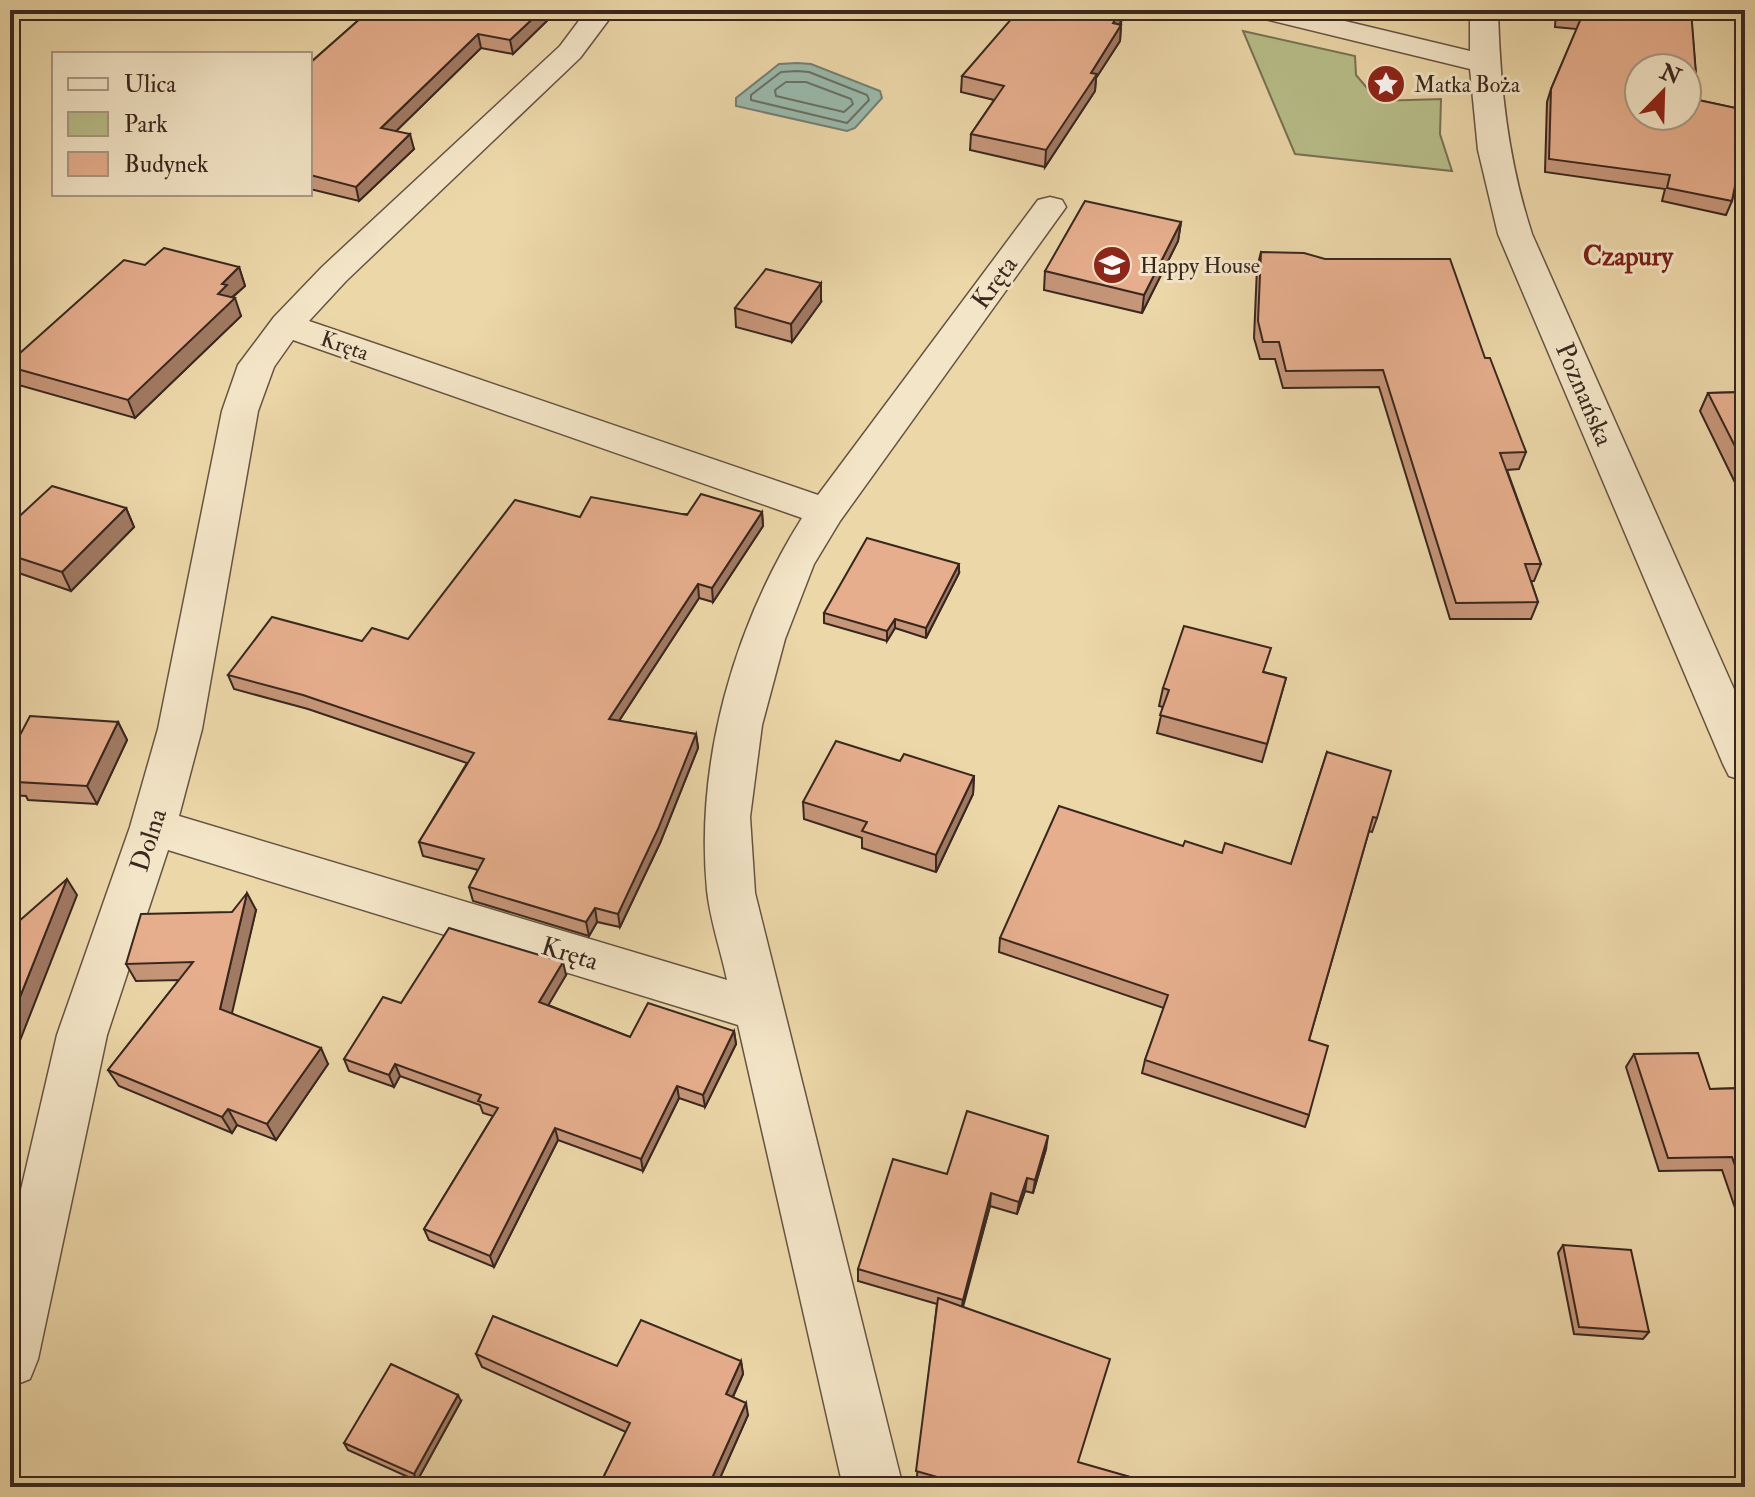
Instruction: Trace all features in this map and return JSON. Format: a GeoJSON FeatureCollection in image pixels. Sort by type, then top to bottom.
{"type":"FeatureCollection","features":[{"type":"Feature","properties":{"kind":"street","name":"Kręta"},"geometry":{"type":"LineString","coordinates":[[602,10],[570,52],[334,274],[286,325],[826,512]]}},
{"type":"Feature","properties":{"kind":"street"},"geometry":{"type":"LineString","coordinates":[[1263,10],[1484,63]]}},
{"type":"Feature","properties":{"kind":"street","name":"Poznańska"},"geometry":{"type":"LineString","coordinates":[[1484,10],[1486,111],[1495,165],[1515,234],[1745,764]]}},
{"type":"Feature","properties":{"kind":"street","name":"Kręta"},"geometry":{"type":"LineString","coordinates":[[873,1487],[731,893],[727,817],[740,725],[764,639],[794,564],[826,512],[1050,207]]}},
{"type":"Feature","properties":{"kind":"street","name":"Dolna"},"geometry":{"type":"LineString","coordinates":[[10,1359],[82,1035],[153,827],[180,729],[240,411],[256,365],[286,325]]}},
{"type":"Feature","properties":{"kind":"street","name":"Kręta"},"geometry":{"type":"LineString","coordinates":[[153,827],[757,1010]]}},
{"type":"Feature","properties":{"kind":"green space"},"geometry":{"type":"Polygon","coordinates":[[[1243,31],[1355,56],[1356,75],[1378,101],[1441,99],[1440,134],[1452,171],[1295,154],[1243,31]]]}},
{"type":"Feature","properties":{"kind":"water"},"geometry":{"type":"Polygon","coordinates":[[[779,64],[811,64],[880,91],[882,98],[855,128],[847,131],[736,106],[736,98],[779,64]]]}},
{"type":"Feature","properties":{"kind":"building"},"geometry":{"type":"Polygon","coordinates":[[[370,10],[542,10],[510,40],[478,34],[381,128],[410,134],[356,187],[312,176],[312,61],[370,10]]]}},
{"type":"Feature","properties":{"kind":"building"},"geometry":{"type":"Polygon","coordinates":[[[1019,10],[1060,14],[1062,10],[1121,10],[1113,23],[1121,25],[1091,73],[1097,74],[1046,150],[971,134],[1004,86],[962,76],[1019,10]]]}},
{"type":"Feature","properties":{"kind":"building"},"geometry":{"type":"Polygon","coordinates":[[[1559,10],[1691,10],[1694,52],[1623,52],[1623,132],[1703,132],[1703,101],[1745,110],[1745,167],[1739,166],[1732,201],[1667,188],[1670,175],[1549,159],[1551,89],[1582,16],[1559,14],[1559,10]]]}},
{"type":"Feature","properties":{"kind":"building","name":"Happy House"},"geometry":{"type":"Polygon","coordinates":[[[1085,201],[1181,222],[1144,295],[1045,271],[1085,201]]]}},
{"type":"Feature","properties":{"kind":"building"},"geometry":{"type":"Polygon","coordinates":[[[164,248],[239,267],[222,284],[227,285],[218,294],[235,298],[128,400],[10,367],[10,362],[124,260],[145,265],[164,248]]]}},
{"type":"Feature","properties":{"kind":"building"},"geometry":{"type":"Polygon","coordinates":[[[1261,252],[1304,253],[1325,259],[1450,259],[1485,358],[1490,358],[1526,452],[1500,453],[1541,564],[1525,564],[1538,602],[1456,603],[1383,370],[1286,371],[1279,342],[1263,342],[1258,321],[1261,252]]]}},
{"type":"Feature","properties":{"kind":"building"},"geometry":{"type":"Polygon","coordinates":[[[766,269],[821,283],[791,324],[735,308],[766,269]]]}},
{"type":"Feature","properties":{"kind":"building"},"geometry":{"type":"Polygon","coordinates":[[[1745,392],[1745,466],[1708,393],[1745,392]]]}},
{"type":"Feature","properties":{"kind":"building"},"geometry":{"type":"Polygon","coordinates":[[[52,486],[126,508],[62,572],[10,555],[10,525],[52,486]]]}},
{"type":"Feature","properties":{"kind":"building"},"geometry":{"type":"Polygon","coordinates":[[[701,494],[762,512],[712,588],[698,584],[609,719],[696,734],[658,829],[618,914],[595,908],[586,922],[469,887],[484,859],[419,842],[474,753],[303,695],[228,675],[272,617],[362,641],[372,628],[408,639],[515,500],[580,517],[591,497],[687,515],[701,494]]]}},
{"type":"Feature","properties":{"kind":"building"},"geometry":{"type":"Polygon","coordinates":[[[867,538],[959,564],[926,628],[895,619],[887,631],[824,613],[867,538]]]}},
{"type":"Feature","properties":{"kind":"building"},"geometry":{"type":"Polygon","coordinates":[[[1184,626],[1271,648],[1263,672],[1286,678],[1267,744],[1160,715],[1169,690],[1163,688],[1184,626]]]}},
{"type":"Feature","properties":{"kind":"building"},"geometry":{"type":"Polygon","coordinates":[[[30,716],[118,722],[87,786],[17,782],[19,778],[10,778],[10,754],[30,716]]]}},
{"type":"Feature","properties":{"kind":"building"},"geometry":{"type":"Polygon","coordinates":[[[836,741],[900,761],[904,754],[974,776],[936,855],[862,831],[867,822],[803,802],[836,741]]]}},
{"type":"Feature","properties":{"kind":"building"},"geometry":{"type":"Polygon","coordinates":[[[1327,752],[1391,771],[1377,818],[1373,817],[1309,1040],[1328,1046],[1309,1115],[1145,1060],[1168,995],[1000,938],[1059,806],[1183,846],[1185,841],[1222,853],[1225,843],[1291,864],[1327,752]]]}},
{"type":"Feature","properties":{"kind":"building"},"geometry":{"type":"Polygon","coordinates":[[[67,879],[10,1022],[10,922],[18,922],[67,879]]]}},
{"type":"Feature","properties":{"kind":"building"},"geometry":{"type":"Polygon","coordinates":[[[247,893],[220,1009],[321,1048],[267,1124],[228,1109],[222,1117],[108,1070],[193,962],[126,964],[141,914],[232,912],[247,893]]]}},
{"type":"Feature","properties":{"kind":"building"},"geometry":{"type":"Polygon","coordinates":[[[449,928],[563,962],[539,1002],[630,1037],[648,1003],[734,1031],[703,1095],[677,1086],[641,1159],[555,1128],[490,1256],[424,1229],[498,1108],[478,1101],[481,1095],[395,1064],[389,1075],[344,1059],[383,997],[401,1003],[449,928]]]}},
{"type":"Feature","properties":{"kind":"building"},"geometry":{"type":"Polygon","coordinates":[[[1698,1053],[1710,1089],[1745,1088],[1745,1195],[1732,1157],[1668,1158],[1634,1054],[1698,1053]]]}},
{"type":"Feature","properties":{"kind":"building"},"geometry":{"type":"Polygon","coordinates":[[[967,1111],[1048,1136],[1035,1180],[1027,1178],[1019,1202],[991,1193],[963,1300],[858,1269],[893,1159],[947,1174],[967,1111]]]}},
{"type":"Feature","properties":{"kind":"building"},"geometry":{"type":"Polygon","coordinates":[[[1563,1245],[1631,1250],[1649,1332],[1579,1327],[1563,1245]]]}},
{"type":"Feature","properties":{"kind":"building"},"geometry":{"type":"Polygon","coordinates":[[[938,1298],[1110,1359],[1078,1462],[1165,1487],[972,1487],[916,1471],[938,1298]]]}},
{"type":"Feature","properties":{"kind":"building"},"geometry":{"type":"Polygon","coordinates":[[[493,1316],[617,1366],[641,1320],[741,1361],[726,1394],[746,1403],[708,1487],[624,1487],[603,1478],[630,1423],[476,1354],[493,1316]]]}},
{"type":"Feature","properties":{"kind":"building"},"geometry":{"type":"Polygon","coordinates":[[[391,1364],[458,1395],[414,1474],[344,1443],[391,1364]]]}},
{"type":"Feature","properties":{"kind":"place","name":"Matka Boża"},"geometry":{"type":"Point","coordinates":[1386,84]}},
{"type":"Feature","properties":{"kind":"place","name":"Happy House"},"geometry":{"type":"Point","coordinates":[1112,265]}},
{"type":"Feature","properties":{"kind":"district","name":"Czapury"},"geometry":{"type":"Point","coordinates":[1628,256]}}]}
